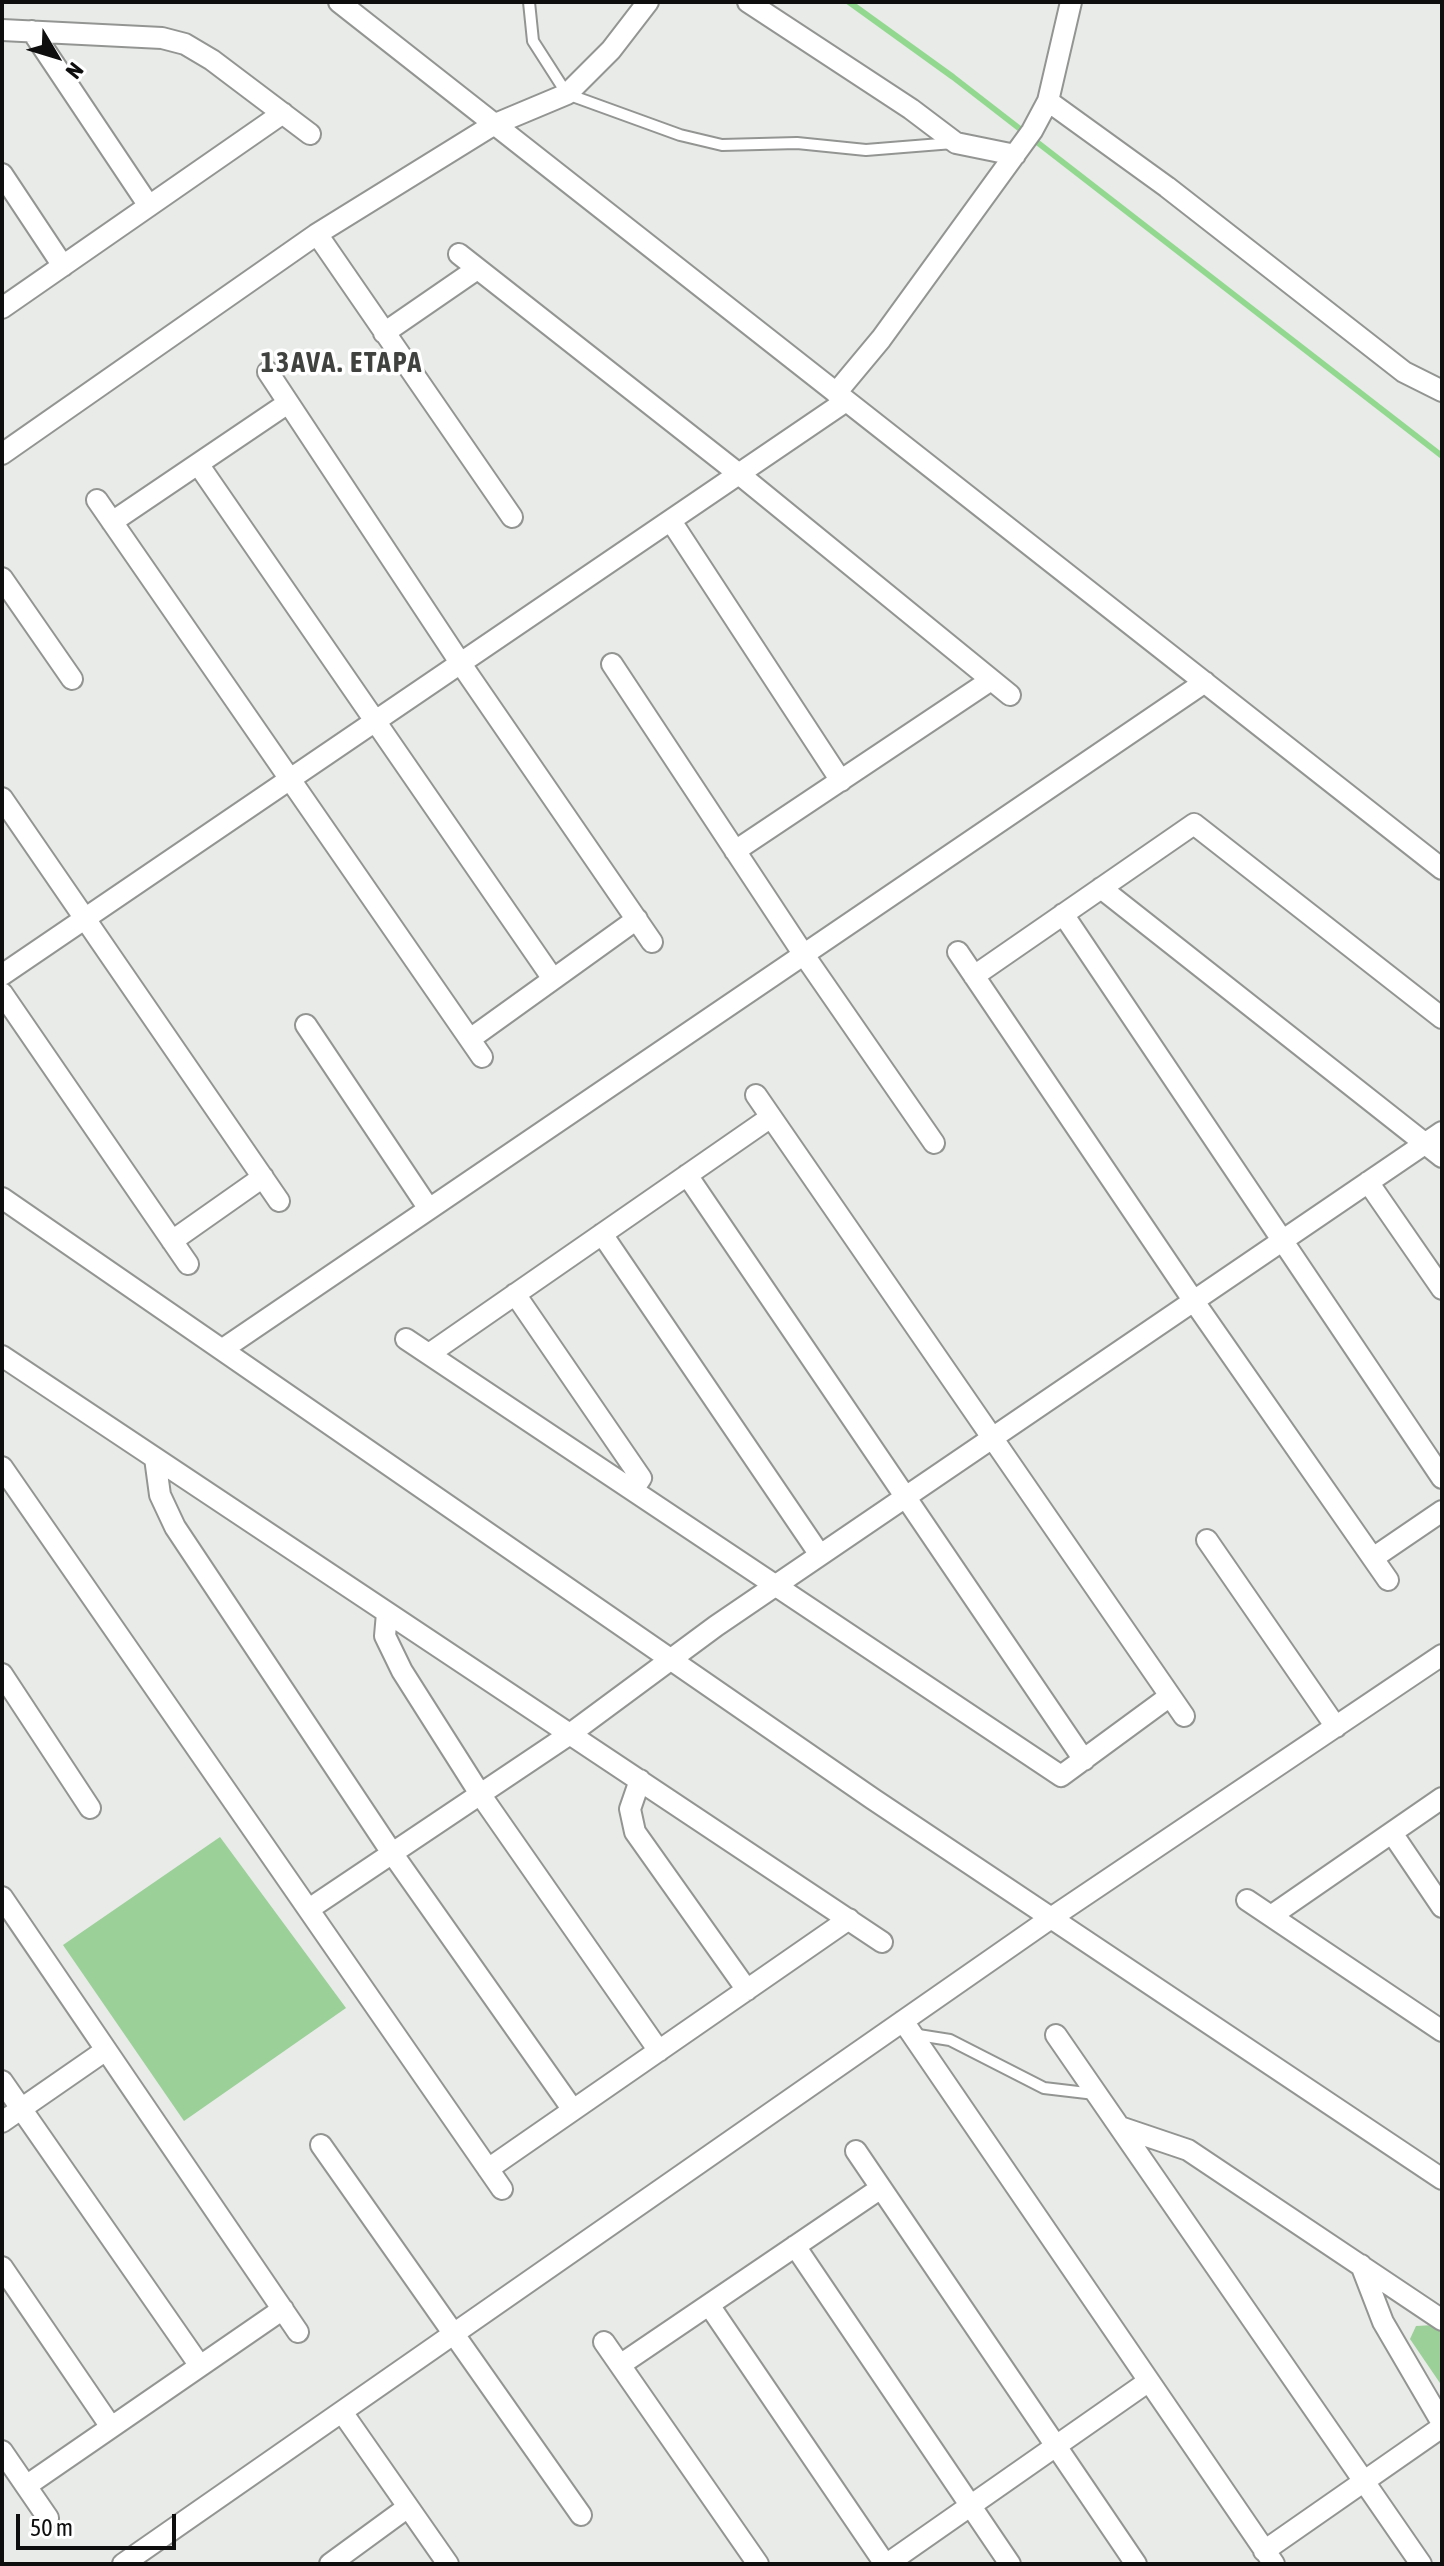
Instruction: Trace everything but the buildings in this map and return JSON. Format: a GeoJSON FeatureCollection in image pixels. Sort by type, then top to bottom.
{"type":"FeatureCollection","features":[{"type":"Feature","properties":{"kind":"street"},"geometry":{"type":"LineString","coordinates":[[339,2],[1442,869]]}},
{"type":"Feature","properties":{"kind":"street"},"geometry":{"type":"LineString","coordinates":[[2,454],[317,234],[493,125],[567,94],[611,50],[648,2]]}},
{"type":"Feature","properties":{"kind":"street"},"geometry":{"type":"LineString","coordinates":[[748,2],[911,109],[956,143],[1015,155]]}},
{"type":"Feature","properties":{"kind":"street"},"geometry":{"type":"LineString","coordinates":[[2,975],[671,521],[841,397],[1015,155],[1048,101],[1071,2]]}},
{"type":"Feature","properties":{"kind":"street"},"geometry":{"type":"LineString","coordinates":[[2,30],[162,38],[185,44],[310,134]]}},
{"type":"Feature","properties":{"kind":"street"},"geometry":{"type":"LineString","coordinates":[[32,31],[149,206]]}},
{"type":"Feature","properties":{"kind":"street"},"geometry":{"type":"LineString","coordinates":[[1048,101],[1167,187],[1404,372],[1442,391]]}},
{"type":"Feature","properties":{"kind":"street"},"geometry":{"type":"LineString","coordinates":[[2,308],[283,113]]}},
{"type":"Feature","properties":{"kind":"street"},"geometry":{"type":"LineString","coordinates":[[2,174],[63,266]]}},
{"type":"Feature","properties":{"kind":"street"},"geometry":{"type":"LineString","coordinates":[[317,234],[512,517]]}},
{"type":"Feature","properties":{"kind":"street"},"geometry":{"type":"LineString","coordinates":[[459,254],[739,474],[1010,695]]}},
{"type":"Feature","properties":{"kind":"street"},"geometry":{"type":"LineString","coordinates":[[384,333],[477,269]]}},
{"type":"Feature","properties":{"kind":"street"},"geometry":{"type":"LineString","coordinates":[[268,372],[461,664],[652,942]]}},
{"type":"Feature","properties":{"kind":"street"},"geometry":{"type":"LineString","coordinates":[[112,522],[288,403]]}},
{"type":"Feature","properties":{"kind":"street"},"geometry":{"type":"LineString","coordinates":[[198,464],[553,979]]}},
{"type":"Feature","properties":{"kind":"street"},"geometry":{"type":"LineString","coordinates":[[97,500],[482,1057]]}},
{"type":"Feature","properties":{"kind":"street"},"geometry":{"type":"LineString","coordinates":[[671,521],[841,781]]}},
{"type":"Feature","properties":{"kind":"street"},"geometry":{"type":"LineString","coordinates":[[2,578],[72,679]]}},
{"type":"Feature","properties":{"kind":"street"},"geometry":{"type":"LineString","coordinates":[[612,664],[804,955],[934,1143]]}},
{"type":"Feature","properties":{"kind":"street"},"geometry":{"type":"LineString","coordinates":[[735,851],[991,680]]}},
{"type":"Feature","properties":{"kind":"street"},"geometry":{"type":"LineString","coordinates":[[223,1349],[1205,682]]}},
{"type":"Feature","properties":{"kind":"street"},"geometry":{"type":"LineString","coordinates":[[2,798],[279,1201]]}},
{"type":"Feature","properties":{"kind":"street"},"geometry":{"type":"LineString","coordinates":[[974,976],[1194,824],[1442,1018]]}},
{"type":"Feature","properties":{"kind":"street"},"geometry":{"type":"LineString","coordinates":[[1101,888],[1442,1157]]}},
{"type":"Feature","properties":{"kind":"street"},"geometry":{"type":"LineString","coordinates":[[1063,914],[1442,1478]]}},
{"type":"Feature","properties":{"kind":"street"},"geometry":{"type":"LineString","coordinates":[[470,1039],[637,919]]}},
{"type":"Feature","properties":{"kind":"street"},"geometry":{"type":"LineString","coordinates":[[958,952],[1193,1300],[1388,1580]]}},
{"type":"Feature","properties":{"kind":"street"},"geometry":{"type":"LineString","coordinates":[[2,993],[188,1264]]}},
{"type":"Feature","properties":{"kind":"street"},"geometry":{"type":"LineString","coordinates":[[306,1025],[429,1209]]}},
{"type":"Feature","properties":{"kind":"street"},"geometry":{"type":"LineString","coordinates":[[756,1095],[1184,1716]]}},
{"type":"Feature","properties":{"kind":"street"},"geometry":{"type":"LineString","coordinates":[[429,1354],[771,1117]]}},
{"type":"Feature","properties":{"kind":"street"},"geometry":{"type":"LineString","coordinates":[[309,1909],[570,1734],[776,1585],[1442,1132]]}},
{"type":"Feature","properties":{"kind":"street"},"geometry":{"type":"LineString","coordinates":[[687,1175],[1084,1760]]}},
{"type":"Feature","properties":{"kind":"street"},"geometry":{"type":"LineString","coordinates":[[172,1241],[263,1177]]}},
{"type":"Feature","properties":{"kind":"street"},"geometry":{"type":"LineString","coordinates":[[1368,1182],[1442,1289]]}},
{"type":"Feature","properties":{"kind":"street"},"geometry":{"type":"LineString","coordinates":[[2,1198],[671,1660],[1442,2179]]}},
{"type":"Feature","properties":{"kind":"street"},"geometry":{"type":"LineString","coordinates":[[602,1234],[820,1555]]}},
{"type":"Feature","properties":{"kind":"street"},"geometry":{"type":"LineString","coordinates":[[515,1294],[641,1478],[633,1490]]}},
{"type":"Feature","properties":{"kind":"street"},"geometry":{"type":"LineString","coordinates":[[406,1339],[1061,1776],[1170,1696]]}},
{"type":"Feature","properties":{"kind":"street"},"geometry":{"type":"LineString","coordinates":[[2,1356],[882,1942]]}},
{"type":"Feature","properties":{"kind":"street"},"geometry":{"type":"LineString","coordinates":[[155,1458],[160,1495],[175,1527],[392,1853],[573,2110]]}},
{"type":"Feature","properties":{"kind":"street"},"geometry":{"type":"LineString","coordinates":[[2,1467],[502,2189]]}},
{"type":"Feature","properties":{"kind":"street"},"geometry":{"type":"LineString","coordinates":[[1373,1558],[1442,1511]]}},
{"type":"Feature","properties":{"kind":"street"},"geometry":{"type":"LineString","coordinates":[[1207,1540],[1336,1727]]}},
{"type":"Feature","properties":{"kind":"street"},"geometry":{"type":"LineString","coordinates":[[387,1613],[385,1636],[402,1671],[480,1794],[659,2051]]}},
{"type":"Feature","properties":{"kind":"street"},"geometry":{"type":"LineString","coordinates":[[123,2564],[455,2333],[908,2028],[1051,1918],[1442,1655]]}},
{"type":"Feature","properties":{"kind":"street"},"geometry":{"type":"LineString","coordinates":[[2,1674],[90,1808]]}},
{"type":"Feature","properties":{"kind":"street"},"geometry":{"type":"LineString","coordinates":[[640,1780],[630,1809],[635,1832],[747,1990]]}},
{"type":"Feature","properties":{"kind":"street"},"geometry":{"type":"LineString","coordinates":[[1271,1916],[1442,1798]]}},
{"type":"Feature","properties":{"kind":"street"},"geometry":{"type":"LineString","coordinates":[[1392,1833],[1442,1907]]}},
{"type":"Feature","properties":{"kind":"street"},"geometry":{"type":"LineString","coordinates":[[2,1897],[298,2332]]}},
{"type":"Feature","properties":{"kind":"street"},"geometry":{"type":"LineString","coordinates":[[1247,1900],[1442,2031]]}},
{"type":"Feature","properties":{"kind":"street"},"geometry":{"type":"LineString","coordinates":[[488,2169],[849,1919]]}},
{"type":"Feature","properties":{"kind":"street"},"geometry":{"type":"LineString","coordinates":[[908,2028],[1269,2557],[1442,2425],[1383,2322],[1361,2265]]}},
{"type":"Feature","properties":{"kind":"street"},"geometry":{"type":"LineString","coordinates":[[1056,2035],[1421,2564]]}},
{"type":"Feature","properties":{"kind":"street"},"geometry":{"type":"LineString","coordinates":[[2,2122],[106,2050]]}},
{"type":"Feature","properties":{"kind":"street"},"geometry":{"type":"LineString","coordinates":[[2,2081],[200,2366]]}},
{"type":"Feature","properties":{"kind":"street"},"geometry":{"type":"LineString","coordinates":[[1120,2127],[1188,2150],[1442,2320]]}},
{"type":"Feature","properties":{"kind":"street"},"geometry":{"type":"LineString","coordinates":[[321,2145],[581,2515]]}},
{"type":"Feature","properties":{"kind":"street"},"geometry":{"type":"LineString","coordinates":[[856,2151],[1136,2564]]}},
{"type":"Feature","properties":{"kind":"street"},"geometry":{"type":"LineString","coordinates":[[620,2365],[881,2188]]}},
{"type":"Feature","properties":{"kind":"street"},"geometry":{"type":"LineString","coordinates":[[795,2246],[1010,2564]]}},
{"type":"Feature","properties":{"kind":"street"},"geometry":{"type":"LineString","coordinates":[[2,2267],[111,2427]]}},
{"type":"Feature","properties":{"kind":"street"},"geometry":{"type":"LineString","coordinates":[[709,2305],[886,2564],[1149,2381]]}},
{"type":"Feature","properties":{"kind":"street"},"geometry":{"type":"LineString","coordinates":[[26,2486],[283,2309]]}},
{"type":"Feature","properties":{"kind":"street"},"geometry":{"type":"LineString","coordinates":[[604,2342],[758,2564]]}},
{"type":"Feature","properties":{"kind":"street"},"geometry":{"type":"LineString","coordinates":[[342,2412],[448,2564]]}},
{"type":"Feature","properties":{"kind":"street"},"geometry":{"type":"LineString","coordinates":[[2,2451],[48,2518]]}},
{"type":"Feature","properties":{"kind":"street"},"geometry":{"type":"LineString","coordinates":[[330,2564],[408,2507]]}},
{"type":"Feature","properties":{"kind":"lane"},"geometry":{"type":"LineString","coordinates":[[529,2],[533,41],[548,70],[567,94],[680,135],[722,145],[787,143],[880,150],[956,143]]}},
{"type":"Feature","properties":{"kind":"lane"},"geometry":{"type":"LineString","coordinates":[[908,2028],[950,2040],[1044,2088],[1097,2094]]}},
{"type":"Feature","properties":{"kind":"green space"},"geometry":{"type":"Polygon","coordinates":[[[220,1837],[346,2008],[184,2121],[63,1945],[220,1837]]]}},
{"type":"Feature","properties":{"kind":"green space"},"geometry":{"type":"Polygon","coordinates":[[[1434,2325],[1442,2330],[1442,2386],[1410,2339],[1416,2326],[1434,2325]]]}},
{"type":"Feature","properties":{"kind":"waterway"},"geometry":{"type":"LineString","coordinates":[[849,2],[953,77],[1442,456]]}},
{"type":"Feature","properties":{"kind":"district","name":"13AVA. ETAPA"},"geometry":{"type":"Point","coordinates":[342,363]}}]}
